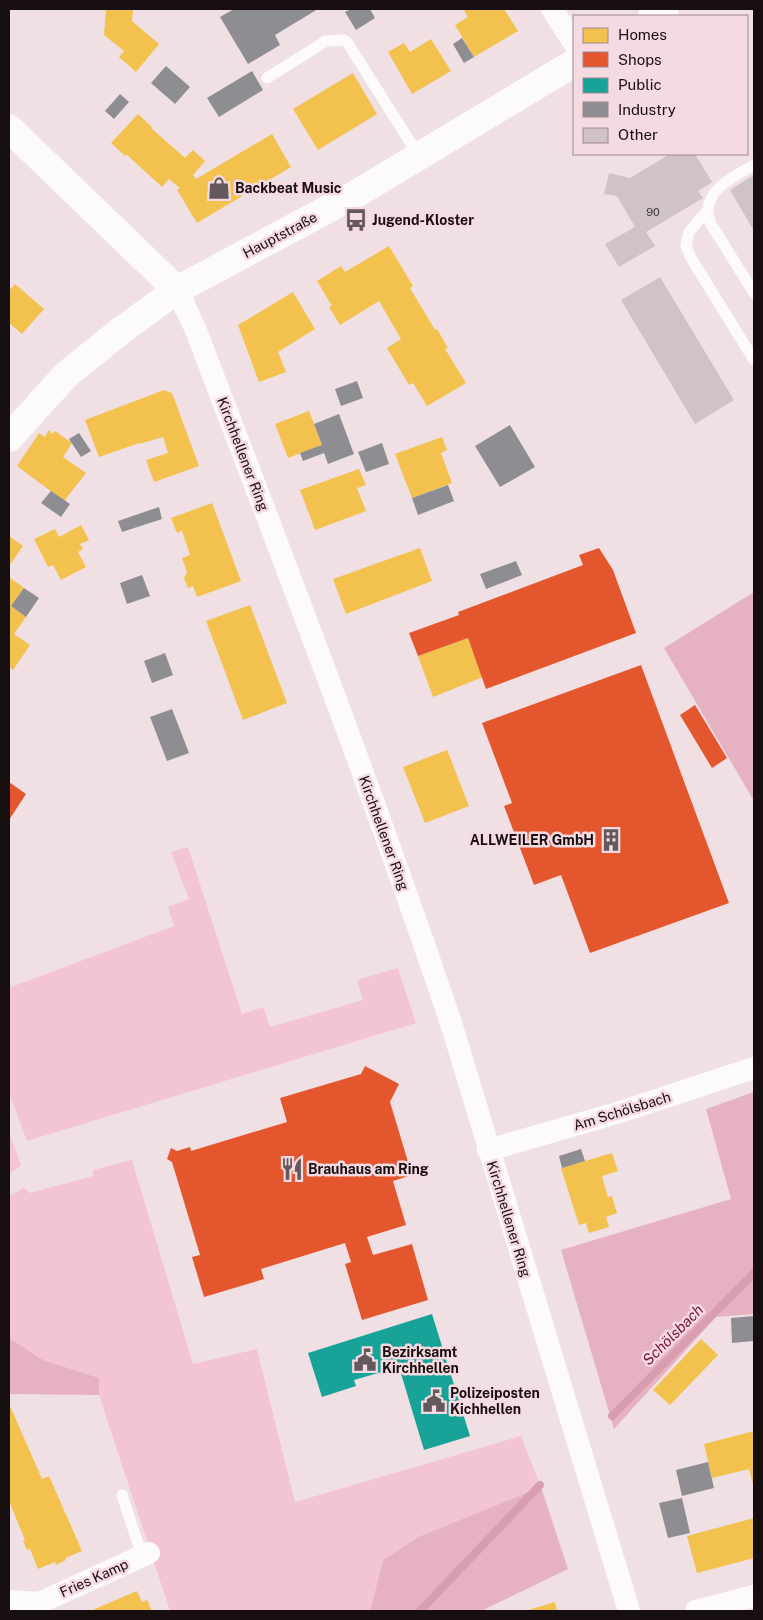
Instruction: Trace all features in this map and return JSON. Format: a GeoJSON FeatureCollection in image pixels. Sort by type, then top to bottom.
{"type":"FeatureCollection","features":[{"type":"Feature","properties":{"kind":"street"},"geometry":{"type":"LineString","coordinates":[[552,9],[573,41]]}},
{"type":"Feature","properties":{"kind":"street"},"geometry":{"type":"LineString","coordinates":[[654,15],[665,9]]}},
{"type":"Feature","properties":{"kind":"street","name":"Hauptstraße"},"geometry":{"type":"LineString","coordinates":[[9,438],[66,375],[123,329],[177,290],[356,194],[573,64]]}},
{"type":"Feature","properties":{"kind":"street","name":"Kirchhellener Ring"},"geometry":{"type":"LineString","coordinates":[[9,128],[177,290],[195,328],[310,628],[425,946],[451,1023],[629,1611]]}},
{"type":"Feature","properties":{"kind":"street","name":"Am Schölsbach"},"geometry":{"type":"LineString","coordinates":[[488,1150],[617,1113],[754,1068]]}},
{"type":"Feature","properties":{"kind":"street","name":"Fries Kamp"},"geometry":{"type":"LineString","coordinates":[[9,1601],[39,1603],[145,1554]]}},
{"type":"Feature","properties":{"kind":"street"},"geometry":{"type":"LineString","coordinates":[[696,1611],[754,1596]]}},
{"type":"Feature","properties":{"kind":"lane"},"geometry":{"type":"LineString","coordinates":[[267,78],[326,40],[343,40],[347,42],[419,156]]}},
{"type":"Feature","properties":{"kind":"lane"},"geometry":{"type":"LineString","coordinates":[[754,165],[722,185],[712,197],[707,211],[689,232],[686,246],[691,258],[754,360]]}},
{"type":"Feature","properties":{"kind":"lane"},"geometry":{"type":"LineString","coordinates":[[707,211],[711,224],[754,293]]}},
{"type":"Feature","properties":{"kind":"lane"},"geometry":{"type":"LineString","coordinates":[[122,1495],[145,1554]]}},
{"type":"Feature","properties":{"kind":"shaded area"},"geometry":{"type":"Polygon","coordinates":[[[754,592],[754,801],[664,648],[754,592]]]}},
{"type":"Feature","properties":{"kind":"shaded area"},"geometry":{"type":"Polygon","coordinates":[[[188,847],[242,1014],[263,1007],[270,1027],[363,1000],[357,980],[398,968],[416,1023],[27,1141],[9,1093],[9,982],[11,987],[174,926],[168,907],[189,899],[171,852],[188,847]]]}},
{"type":"Feature","properties":{"kind":"shaded area"},"geometry":{"type":"Polygon","coordinates":[[[754,1092],[754,1314],[716,1317],[614,1429],[561,1250],[731,1199],[706,1109],[754,1092]]]}},
{"type":"Feature","properties":{"kind":"shaded area"},"geometry":{"type":"Polygon","coordinates":[[[9,1132],[21,1165],[9,1174],[9,1132]]]}},
{"type":"Feature","properties":{"kind":"shaded area"},"geometry":{"type":"Polygon","coordinates":[[[132,1160],[193,1364],[257,1349],[295,1502],[521,1436],[541,1487],[418,1537],[383,1560],[370,1611],[170,1611],[99,1395],[99,1378],[43,1360],[9,1338],[9,1196],[24,1188],[30,1193],[93,1176],[93,1170],[132,1160]]]}},
{"type":"Feature","properties":{"kind":"shaded area"},"geometry":{"type":"Polygon","coordinates":[[[9,1338],[43,1360],[99,1378],[99,1395],[9,1394],[9,1338]]]}},
{"type":"Feature","properties":{"kind":"shaded area"},"geometry":{"type":"Polygon","coordinates":[[[541,1487],[568,1569],[481,1611],[370,1611],[383,1560],[418,1537],[541,1487]]]}},
{"type":"Feature","properties":{"kind":"building: Homes"},"geometry":{"type":"Polygon","coordinates":[[[106,9],[133,9],[132,21],[159,44],[136,72],[119,57],[124,51],[104,35],[106,9]]]}},
{"type":"Feature","properties":{"kind":"building: Homes"},"geometry":{"type":"Polygon","coordinates":[[[463,9],[504,9],[518,31],[474,57],[455,25],[468,17],[463,9]]]}},
{"type":"Feature","properties":{"kind":"building: Homes"},"geometry":{"type":"Polygon","coordinates":[[[431,39],[451,71],[412,94],[388,52],[404,43],[410,52],[431,39]]]}},
{"type":"Feature","properties":{"kind":"building: Homes"},"geometry":{"type":"Polygon","coordinates":[[[353,73],[377,114],[318,150],[293,109],[353,73]]]}},
{"type":"Feature","properties":{"kind":"building: Homes"},"geometry":{"type":"Polygon","coordinates":[[[138,114],[185,158],[193,150],[205,161],[193,175],[196,179],[272,134],[291,167],[197,223],[177,190],[180,188],[169,179],[162,187],[111,143],[138,114]]]}},
{"type":"Feature","properties":{"kind":"building: Homes"},"geometry":{"type":"Polygon","coordinates":[[[389,246],[413,286],[410,288],[435,330],[437,329],[448,348],[445,349],[466,383],[427,406],[413,383],[409,385],[387,348],[401,339],[379,301],[340,325],[329,307],[332,306],[317,281],[341,266],[345,272],[389,246]]]}},
{"type":"Feature","properties":{"kind":"building: Homes"},"geometry":{"type":"Polygon","coordinates":[[[15,284],[44,309],[22,334],[9,323],[9,291],[15,284]]]}},
{"type":"Feature","properties":{"kind":"building: Homes"},"geometry":{"type":"Polygon","coordinates":[[[293,292],[315,329],[278,352],[286,372],[259,382],[238,325],[293,292]]]}},
{"type":"Feature","properties":{"kind":"building: Homes"},"geometry":{"type":"Polygon","coordinates":[[[164,390],[172,393],[199,466],[154,482],[146,460],[168,453],[163,437],[99,457],[85,420],[164,390]]]}},
{"type":"Feature","properties":{"kind":"building: Homes"},"geometry":{"type":"Polygon","coordinates":[[[309,411],[322,445],[288,458],[275,424],[309,411]]]}},
{"type":"Feature","properties":{"kind":"building: Homes"},"geometry":{"type":"Polygon","coordinates":[[[49,430],[52,434],[55,431],[72,443],[63,457],[86,473],[64,501],[17,466],[39,433],[45,437],[49,430]]]}},
{"type":"Feature","properties":{"kind":"building: Homes"},"geometry":{"type":"Polygon","coordinates":[[[442,437],[447,450],[441,453],[452,483],[412,498],[395,454],[442,437]]]}},
{"type":"Feature","properties":{"kind":"building: Homes"},"geometry":{"type":"Polygon","coordinates":[[[359,469],[366,485],[357,488],[366,511],[315,530],[300,490],[359,469]]]}},
{"type":"Feature","properties":{"kind":"building: Homes"},"geometry":{"type":"Polygon","coordinates":[[[212,503],[241,581],[197,597],[193,586],[188,588],[184,578],[187,572],[182,558],[190,555],[182,531],[177,533],[171,518],[212,503]]]}},
{"type":"Feature","properties":{"kind":"building: Homes"},"geometry":{"type":"Polygon","coordinates":[[[81,525],[89,540],[80,544],[83,549],[78,552],[86,567],[61,580],[53,565],[48,567],[34,539],[55,529],[59,537],[81,525]]]}},
{"type":"Feature","properties":{"kind":"building: Homes"},"geometry":{"type":"Polygon","coordinates":[[[9,536],[23,546],[9,566],[9,536]]]}},
{"type":"Feature","properties":{"kind":"building: Homes"},"geometry":{"type":"Polygon","coordinates":[[[420,548],[432,581],[346,614],[333,579],[420,548]]]}},
{"type":"Feature","properties":{"kind":"building: Homes"},"geometry":{"type":"Polygon","coordinates":[[[9,577],[24,588],[11,606],[26,617],[14,634],[30,645],[13,670],[9,667],[9,577]]]}},
{"type":"Feature","properties":{"kind":"building: Homes"},"geometry":{"type":"Polygon","coordinates":[[[250,605],[287,703],[243,720],[206,621],[250,605]]]}},
{"type":"Feature","properties":{"kind":"building: Homes"},"geometry":{"type":"Polygon","coordinates":[[[468,638],[483,677],[433,697],[418,656],[468,638]]]}},
{"type":"Feature","properties":{"kind":"building: Homes"},"geometry":{"type":"Polygon","coordinates":[[[447,750],[469,806],[425,823],[403,767],[447,750]]]}},
{"type":"Feature","properties":{"kind":"building: Homes"},"geometry":{"type":"Polygon","coordinates":[[[612,1153],[618,1171],[602,1176],[608,1197],[612,1196],[617,1213],[606,1217],[609,1227],[589,1233],[586,1223],[579,1225],[561,1168],[612,1153]]]}},
{"type":"Feature","properties":{"kind":"building: Homes"},"geometry":{"type":"Polygon","coordinates":[[[701,1339],[718,1355],[670,1405],[653,1390],[701,1339]]]}},
{"type":"Feature","properties":{"kind":"building: Homes"},"geometry":{"type":"Polygon","coordinates":[[[10,1406],[42,1479],[49,1476],[82,1551],[65,1558],[66,1560],[56,1565],[55,1562],[38,1569],[30,1549],[27,1550],[23,1541],[25,1540],[9,1501],[10,1406]]]}},
{"type":"Feature","properties":{"kind":"building: Homes"},"geometry":{"type":"Polygon","coordinates":[[[754,1431],[754,1488],[749,1469],[712,1478],[704,1444],[754,1431]]]}},
{"type":"Feature","properties":{"kind":"building: Homes"},"geometry":{"type":"Polygon","coordinates":[[[754,1518],[754,1558],[697,1573],[687,1536],[754,1518]]]}},
{"type":"Feature","properties":{"kind":"building: Homes"},"geometry":{"type":"Polygon","coordinates":[[[137,1591],[142,1602],[147,1600],[152,1611],[90,1611],[137,1591]]]}},
{"type":"Feature","properties":{"kind":"building: Homes"},"geometry":{"type":"Polygon","coordinates":[[[555,1602],[557,1611],[525,1611],[555,1602]]]}},
{"type":"Feature","properties":{"kind":"building: Shops"},"geometry":{"type":"Polygon","coordinates":[[[599,548],[613,570],[636,633],[486,689],[468,638],[418,656],[409,633],[459,615],[458,612],[583,565],[579,555],[599,548]]]}},
{"type":"Feature","properties":{"kind":"building: Shops","name":"ALLWEILER GmbH"},"geometry":{"type":"Polygon","coordinates":[[[641,665],[729,903],[590,953],[561,875],[534,885],[504,806],[512,803],[482,723],[641,665]]]}},
{"type":"Feature","properties":{"kind":"building: Shops"},"geometry":{"type":"Polygon","coordinates":[[[695,705],[727,758],[712,768],[680,715],[695,705]]]}},
{"type":"Feature","properties":{"kind":"building: Shops"},"geometry":{"type":"Polygon","coordinates":[[[9,782],[26,794],[9,820],[9,782]]]}},
{"type":"Feature","properties":{"kind":"building: Shops","name":"Brauhaus am Ring"},"geometry":{"type":"Polygon","coordinates":[[[365,1066],[399,1084],[390,1102],[412,1175],[393,1181],[406,1225],[367,1237],[373,1255],[412,1244],[428,1300],[362,1320],[345,1264],[351,1262],[345,1243],[261,1269],[264,1279],[204,1297],[192,1257],[200,1255],[172,1162],[167,1159],[171,1148],[177,1151],[190,1147],[191,1151],[287,1122],[280,1098],[361,1074],[365,1066]]]}},
{"type":"Feature","properties":{"kind":"building: Public"},"geometry":{"type":"Polygon","coordinates":[[[432,1314],[470,1436],[424,1450],[399,1367],[354,1380],[356,1386],[322,1397],[308,1353],[432,1314]]]}},
{"type":"Feature","properties":{"kind":"building: Industry"},"geometry":{"type":"Polygon","coordinates":[[[234,9],[318,9],[275,35],[280,45],[248,64],[220,17],[234,9]]]}},
{"type":"Feature","properties":{"kind":"building: Industry"},"geometry":{"type":"Polygon","coordinates":[[[351,9],[370,9],[375,18],[356,30],[345,12],[351,9]]]}},
{"type":"Feature","properties":{"kind":"building: Industry"},"geometry":{"type":"Polygon","coordinates":[[[462,38],[474,57],[464,63],[453,44],[462,38]]]}},
{"type":"Feature","properties":{"kind":"building: Industry"},"geometry":{"type":"Polygon","coordinates":[[[166,66],[190,87],[175,104],[151,83],[166,66]]]}},
{"type":"Feature","properties":{"kind":"building: Industry"},"geometry":{"type":"Polygon","coordinates":[[[252,71],[263,90],[219,117],[207,98],[252,71]]]}},
{"type":"Feature","properties":{"kind":"building: Industry"},"geometry":{"type":"Polygon","coordinates":[[[120,94],[129,102],[114,119],[105,111],[120,94]]]}},
{"type":"Feature","properties":{"kind":"building: Industry"},"geometry":{"type":"Polygon","coordinates":[[[357,381],[363,398],[341,406],[335,389],[357,381]]]}},
{"type":"Feature","properties":{"kind":"building: Industry"},"geometry":{"type":"Polygon","coordinates":[[[339,414],[354,454],[328,464],[324,453],[303,461],[300,453],[322,445],[314,424],[339,414]]]}},
{"type":"Feature","properties":{"kind":"building: Industry"},"geometry":{"type":"Polygon","coordinates":[[[510,425],[535,467],[500,487],[475,446],[510,425]]]}},
{"type":"Feature","properties":{"kind":"building: Industry"},"geometry":{"type":"Polygon","coordinates":[[[79,433],[91,451],[81,457],[69,439],[79,433]]]}},
{"type":"Feature","properties":{"kind":"building: Industry"},"geometry":{"type":"Polygon","coordinates":[[[382,443],[389,464],[366,472],[358,452],[382,443]]]}},
{"type":"Feature","properties":{"kind":"building: Industry"},"geometry":{"type":"Polygon","coordinates":[[[448,485],[454,501],[418,515],[412,498],[448,485]]]}},
{"type":"Feature","properties":{"kind":"building: Industry"},"geometry":{"type":"Polygon","coordinates":[[[51,491],[70,504],[61,517],[41,503],[51,491]]]}},
{"type":"Feature","properties":{"kind":"building: Industry"},"geometry":{"type":"Polygon","coordinates":[[[159,507],[162,519],[122,532],[118,521],[159,507]]]}},
{"type":"Feature","properties":{"kind":"building: Industry"},"geometry":{"type":"Polygon","coordinates":[[[516,561],[522,575],[486,589],[480,574],[516,561]]]}},
{"type":"Feature","properties":{"kind":"building: Industry"},"geometry":{"type":"Polygon","coordinates":[[[142,575],[150,596],[127,604],[120,583],[142,575]]]}},
{"type":"Feature","properties":{"kind":"building: Industry"},"geometry":{"type":"Polygon","coordinates":[[[24,588],[39,598],[26,617],[11,606],[24,588]]]}},
{"type":"Feature","properties":{"kind":"building: Industry"},"geometry":{"type":"Polygon","coordinates":[[[165,653],[173,675],[152,683],[144,661],[165,653]]]}},
{"type":"Feature","properties":{"kind":"building: Industry"},"geometry":{"type":"Polygon","coordinates":[[[172,709],[189,753],[167,761],[150,717],[172,709]]]}},
{"type":"Feature","properties":{"kind":"building: Industry"},"geometry":{"type":"Polygon","coordinates":[[[581,1149],[585,1161],[562,1168],[559,1156],[581,1149]]]}},
{"type":"Feature","properties":{"kind":"building: Industry"},"geometry":{"type":"Polygon","coordinates":[[[754,1316],[754,1341],[732,1343],[731,1318],[754,1316]]]}},
{"type":"Feature","properties":{"kind":"building: Industry"},"geometry":{"type":"Polygon","coordinates":[[[708,1462],[714,1488],[682,1496],[676,1470],[708,1462]]]}},
{"type":"Feature","properties":{"kind":"building: Industry"},"geometry":{"type":"Polygon","coordinates":[[[682,1498],[690,1533],[668,1538],[659,1503],[682,1498]]]}},
{"type":"Feature","properties":{"kind":"building: Other"},"geometry":{"type":"Polygon","coordinates":[[[668,155],[696,155],[712,182],[698,191],[703,198],[646,232],[655,246],[619,267],[605,244],[635,227],[617,196],[604,194],[609,173],[630,178],[668,155]]]}},
{"type":"Feature","properties":{"kind":"building: Other"},"geometry":{"type":"Polygon","coordinates":[[[754,175],[754,231],[730,190],[754,175]]]}},
{"type":"Feature","properties":{"kind":"building: Other"},"geometry":{"type":"Polygon","coordinates":[[[660,277],[734,400],[695,424],[621,300],[660,277]]]}},
{"type":"Feature","properties":{"kind":"waterway","name":"Schölsbach"},"geometry":{"type":"LineString","coordinates":[[612,1416],[754,1273]]}},
{"type":"Feature","properties":{"kind":"waterway","name":"Schölsbach"},"geometry":{"type":"LineString","coordinates":[[420,1611],[540,1485]]}},
{"type":"Feature","properties":{"kind":"place","name":"Backbeat Music"},"geometry":{"type":"Point","coordinates":[219,188]}},
{"type":"Feature","properties":{"kind":"place","name":"Jugend-Kloster"},"geometry":{"type":"Point","coordinates":[356,220]}},
{"type":"Feature","properties":{"kind":"place","name":"ALLWEILER GmbH"},"geometry":{"type":"Point","coordinates":[611,840]}},
{"type":"Feature","properties":{"kind":"place","name":"Brauhaus am Ring"},"geometry":{"type":"Point","coordinates":[292,1169]}},
{"type":"Feature","properties":{"kind":"place","name":"Bezirksamt Kirchhellen"},"geometry":{"type":"Point","coordinates":[365,1360]}},
{"type":"Feature","properties":{"kind":"place","name":"Polizeiposten Kichhellen"},"geometry":{"type":"Point","coordinates":[434,1401]}}]}
